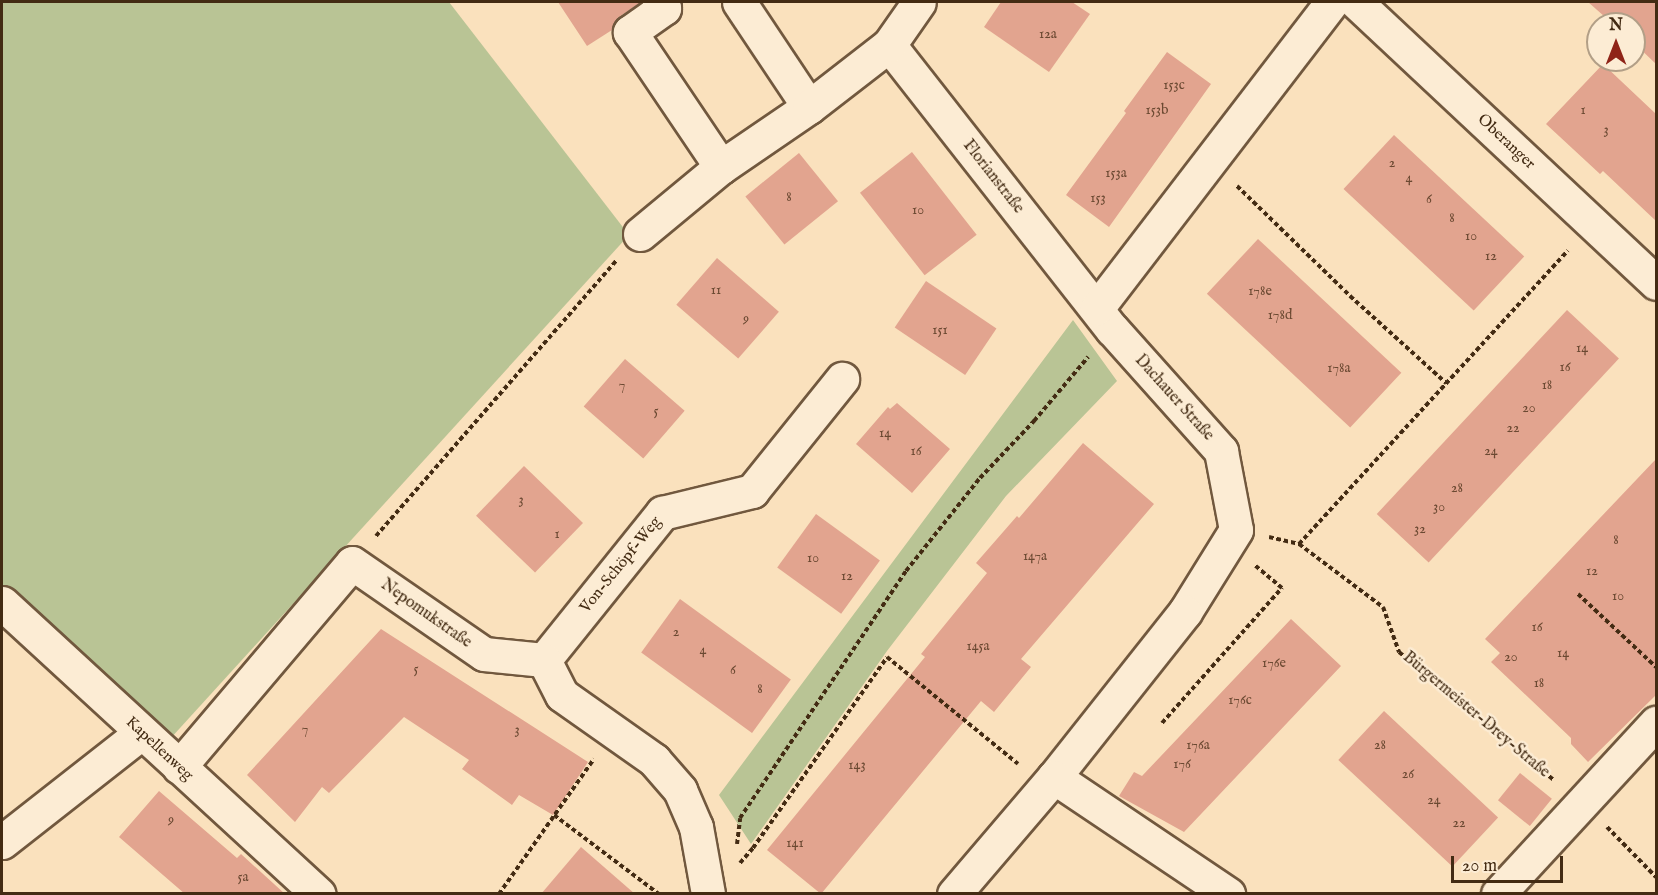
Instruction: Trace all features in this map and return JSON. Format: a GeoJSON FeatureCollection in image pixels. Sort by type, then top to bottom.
{"type":"FeatureCollection","features":[{"type":"Feature","properties":{"kind":"street"},"geometry":{"type":"LineString","coordinates":[[659,2],[664,8],[630,32],[721,166]]}},
{"type":"Feature","properties":{"kind":"street"},"geometry":{"type":"LineString","coordinates":[[739,2],[809,107]]}},
{"type":"Feature","properties":{"kind":"street"},"geometry":{"type":"LineString","coordinates":[[640,234],[721,166],[809,107],[889,45],[919,2]]}},
{"type":"Feature","properties":{"kind":"street"},"geometry":{"type":"LineString","coordinates":[[1105,319],[1210,160],[1332,2]]}},
{"type":"Feature","properties":{"kind":"street","name":"Oberanger"},"geometry":{"type":"LineString","coordinates":[[1356,2],[1656,283]]}},
{"type":"Feature","properties":{"kind":"street","name":"Florianstraße"},"geometry":{"type":"LineString","coordinates":[[889,45],[1105,319]]}},
{"type":"Feature","properties":{"kind":"street","name":"Dachauer Straße"},"geometry":{"type":"LineString","coordinates":[[1105,319],[1221,451],[1232,536]]}},
{"type":"Feature","properties":{"kind":"street","name":"Von-Schöpf-Weg"},"geometry":{"type":"LineString","coordinates":[[544,660],[662,513],[752,491],[842,380]]}},
{"type":"Feature","properties":{"kind":"street"},"geometry":{"type":"LineString","coordinates":[[954,894],[1050,782],[1185,612],[1232,536]]}},
{"type":"Feature","properties":{"kind":"street"},"geometry":{"type":"LineString","coordinates":[[179,767],[352,563]]}},
{"type":"Feature","properties":{"kind":"street","name":"Nepomukstraße"},"geometry":{"type":"LineString","coordinates":[[352,563],[484,654],[544,660]]}},
{"type":"Feature","properties":{"kind":"street","name":"Kapellenweg"},"geometry":{"type":"LineString","coordinates":[[6,616],[141,733],[318,894]]}},
{"type":"Feature","properties":{"kind":"street"},"geometry":{"type":"LineString","coordinates":[[544,660],[562,696],[654,760],[680,790],[696,827],[708,894]]}},
{"type":"Feature","properties":{"kind":"street"},"geometry":{"type":"LineString","coordinates":[[1498,894],[1656,723]]}},
{"type":"Feature","properties":{"kind":"street"},"geometry":{"type":"LineString","coordinates":[[2,842],[141,733]]}},
{"type":"Feature","properties":{"kind":"street"},"geometry":{"type":"LineString","coordinates":[[1050,782],[1228,894]]}},
{"type":"Feature","properties":{"kind":"path"},"geometry":{"type":"LineString","coordinates":[[1210,160],[1350,296],[1446,383]]}},
{"type":"Feature","properties":{"kind":"path"},"geometry":{"type":"LineString","coordinates":[[1299,544],[1593,223]]}},
{"type":"Feature","properties":{"kind":"path"},"geometry":{"type":"LineString","coordinates":[[352,563],[640,234]]}},
{"type":"Feature","properties":{"kind":"path"},"geometry":{"type":"LineString","coordinates":[[740,819],[906,571],[981,478],[1034,421],[1105,319]]}},
{"type":"Feature","properties":{"kind":"path"},"geometry":{"type":"LineString","coordinates":[[1162,723],[1282,588],[1232,536]]}},
{"type":"Feature","properties":{"kind":"path","name":"Bürgermeister-Drey-Straße"},"geometry":{"type":"LineString","coordinates":[[1232,536],[1299,544],[1383,608],[1399,652],[1582,803],[1656,877]]}},
{"type":"Feature","properties":{"kind":"path"},"geometry":{"type":"LineString","coordinates":[[1578,594],[1656,667]]}},
{"type":"Feature","properties":{"kind":"path"},"geometry":{"type":"LineString","coordinates":[[735,868],[753,848],[887,657],[1050,782]]}},
{"type":"Feature","properties":{"kind":"path"},"geometry":{"type":"LineString","coordinates":[[499,894],[613,732]]}},
{"type":"Feature","properties":{"kind":"path"},"geometry":{"type":"LineString","coordinates":[[554,815],[659,894]]}},
{"type":"Feature","properties":{"kind":"green space"},"geometry":{"type":"Polygon","coordinates":[[[2,2],[449,2],[629,235],[170,739],[2,585],[2,2]]]}},
{"type":"Feature","properties":{"kind":"green space"},"geometry":{"type":"Polygon","coordinates":[[[1073,320],[1117,381],[1006,496],[887,651],[751,844],[719,795],[1073,320]]]}},
{"type":"Feature","properties":{"kind":"building"},"geometry":{"type":"Polygon","coordinates":[[[558,2],[641,2],[619,17],[612,30],[587,46],[558,2]]]}},
{"type":"Feature","properties":{"kind":"building"},"geometry":{"type":"Polygon","coordinates":[[[1001,2],[1072,2],[1090,14],[1049,72],[984,27],[1001,2]]]}},
{"type":"Feature","properties":{"kind":"building"},"geometry":{"type":"Polygon","coordinates":[[[1588,2],[1656,2],[1656,64],[1646,54],[1646,12],[1599,12],[1588,2]]]}},
{"type":"Feature","properties":{"kind":"building"},"geometry":{"type":"Polygon","coordinates":[[[1167,52],[1211,84],[1109,227],[1066,195],[1167,52]]]}},
{"type":"Feature","properties":{"kind":"building"},"geometry":{"type":"Polygon","coordinates":[[[1595,72],[1611,72],[1656,114],[1656,221],[1603,171],[1600,174],[1546,124],[1595,72]]]}},
{"type":"Feature","properties":{"kind":"building"},"geometry":{"type":"Polygon","coordinates":[[[1394,135],[1524,256],[1474,311],[1344,189],[1394,135]]]}},
{"type":"Feature","properties":{"kind":"building"},"geometry":{"type":"Polygon","coordinates":[[[912,152],[977,235],[925,275],[860,193],[912,152]]]}},
{"type":"Feature","properties":{"kind":"building"},"geometry":{"type":"Polygon","coordinates":[[[799,153],[838,201],[784,245],[745,196],[799,153]]]}},
{"type":"Feature","properties":{"kind":"building"},"geometry":{"type":"Polygon","coordinates":[[[1258,239],[1401,373],[1350,428],[1207,294],[1258,239]]]}},
{"type":"Feature","properties":{"kind":"building"},"geometry":{"type":"Polygon","coordinates":[[[717,258],[779,312],[738,359],[676,305],[717,258]]]}},
{"type":"Feature","properties":{"kind":"building"},"geometry":{"type":"Polygon","coordinates":[[[926,281],[996,329],[965,375],[895,327],[926,281]]]}},
{"type":"Feature","properties":{"kind":"building"},"geometry":{"type":"Polygon","coordinates":[[[1567,310],[1619,358],[1429,562],[1377,514],[1567,310]]]}},
{"type":"Feature","properties":{"kind":"building"},"geometry":{"type":"Polygon","coordinates":[[[625,359],[685,411],[643,458],[584,407],[625,359]]]}},
{"type":"Feature","properties":{"kind":"building"},"geometry":{"type":"Polygon","coordinates":[[[897,403],[950,449],[912,493],[856,444],[888,407],[890,409],[897,403]]]}},
{"type":"Feature","properties":{"kind":"building"},"geometry":{"type":"Polygon","coordinates":[[[1083,443],[1154,504],[1021,659],[1031,667],[994,712],[981,701],[821,894],[767,850],[925,657],[921,654],[987,573],[976,563],[1017,516],[1019,518],[1083,443]]]}},
{"type":"Feature","properties":{"kind":"building"},"geometry":{"type":"Polygon","coordinates":[[[1656,459],[1656,695],[1588,762],[1571,744],[1571,738],[1491,662],[1500,653],[1485,639],[1656,459]]]}},
{"type":"Feature","properties":{"kind":"building"},"geometry":{"type":"Polygon","coordinates":[[[524,466],[583,523],[535,573],[476,516],[524,466]]]}},
{"type":"Feature","properties":{"kind":"building"},"geometry":{"type":"Polygon","coordinates":[[[816,514],[880,560],[841,614],[777,567],[816,514]]]}},
{"type":"Feature","properties":{"kind":"building"},"geometry":{"type":"Polygon","coordinates":[[[680,599],[791,680],[752,733],[641,652],[680,599]]]}},
{"type":"Feature","properties":{"kind":"building"},"geometry":{"type":"Polygon","coordinates":[[[1291,619],[1341,666],[1184,832],[1119,796],[1134,772],[1142,776],[1291,619]]]}},
{"type":"Feature","properties":{"kind":"building"},"geometry":{"type":"Polygon","coordinates":[[[381,629],[588,762],[553,815],[519,795],[512,805],[462,769],[469,760],[404,717],[329,793],[322,787],[295,822],[247,775],[381,629]]]}},
{"type":"Feature","properties":{"kind":"building"},"geometry":{"type":"Polygon","coordinates":[[[1384,711],[1498,817],[1452,866],[1338,760],[1384,711]]]}},
{"type":"Feature","properties":{"kind":"building"},"geometry":{"type":"Polygon","coordinates":[[[1520,773],[1552,799],[1530,826],[1498,800],[1520,773]]]}},
{"type":"Feature","properties":{"kind":"building"},"geometry":{"type":"Polygon","coordinates":[[[159,791],[237,858],[241,854],[285,894],[185,894],[119,837],[159,791]]]}},
{"type":"Feature","properties":{"kind":"building"},"geometry":{"type":"Polygon","coordinates":[[[581,847],[635,894],[541,894],[581,847]]]}}]}
